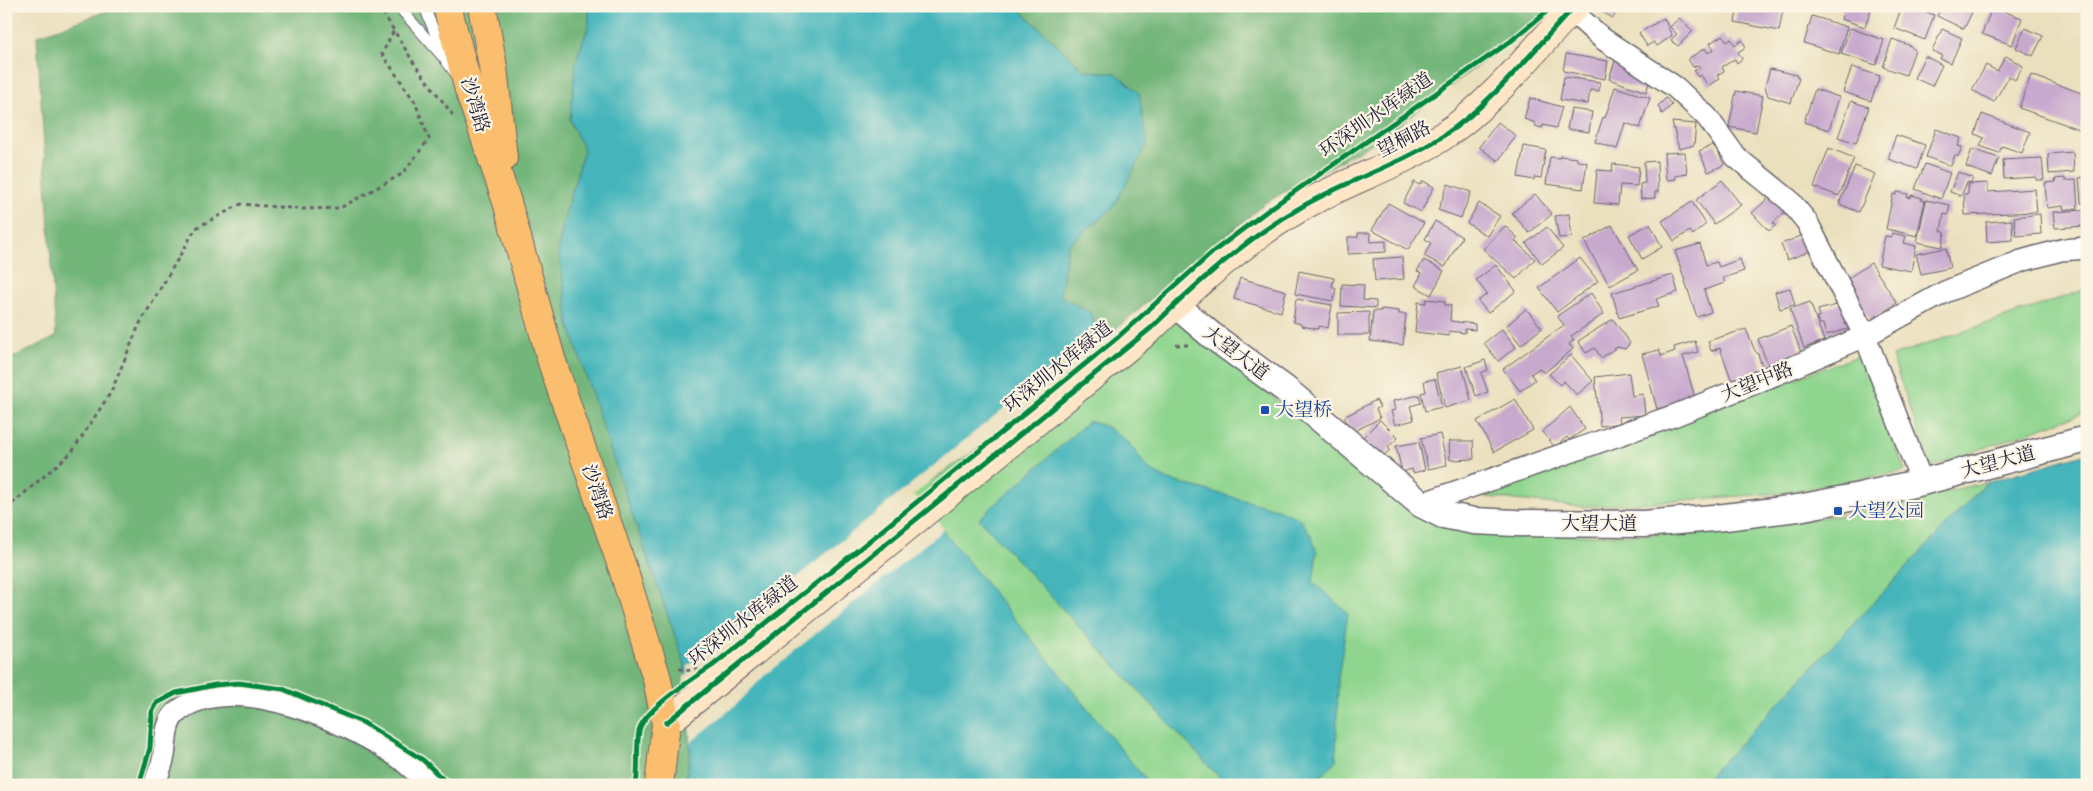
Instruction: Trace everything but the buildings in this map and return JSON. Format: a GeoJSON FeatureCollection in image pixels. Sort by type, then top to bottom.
{"type":"FeatureCollection","features":[{"type":"Feature","properties":{"kind":"main road"},"geometry":{"type":"LineString","coordinates":[[440,8],[482,6]]}},
{"type":"Feature","properties":{"kind":"main road","name":"沙湾路"},"geometry":{"type":"LineString","coordinates":[[482,6],[498,107],[507,202]]}},
{"type":"Feature","properties":{"kind":"main road","name":"沙湾路"},"geometry":{"type":"LineString","coordinates":[[440,8],[507,202],[552,362],[624,572],[657,679],[666,723],[659,785]]}},
{"type":"Feature","properties":{"kind":"main road","name":"望桐路"},"geometry":{"type":"LineString","coordinates":[[666,723],[704,675],[1151,328],[1205,277],[1246,243],[1298,209],[1357,178],[1416,152],[1443,136],[1470,116],[1571,8]]}},
{"type":"Feature","properties":{"kind":"street"},"geometry":{"type":"LineString","coordinates":[[1571,8],[1603,39],[1675,87],[1707,117],[1736,157],[1788,200],[1808,222],[1866,336],[1922,482]]}},
{"type":"Feature","properties":{"kind":"street","name":"大望中路"},"geometry":{"type":"LineString","coordinates":[[1421,504],[1676,414],[1784,371],[1866,336],[1945,292],[2021,261],[2061,250],[2085,252]]}},
{"type":"Feature","properties":{"kind":"street","name":"大望大道"},"geometry":{"type":"LineString","coordinates":[[1176,305],[1211,335],[1284,390],[1421,504],[1443,515],[1474,521],[1643,524],[1798,508],[1922,482],[2087,438]]}},
{"type":"Feature","properties":{"kind":"street"},"geometry":{"type":"LineString","coordinates":[[155,785],[164,757],[167,730],[175,714],[192,703],[221,696],[250,697],[283,702],[338,724],[376,743],[402,760],[430,785]]}},
{"type":"Feature","properties":{"kind":"lane"},"geometry":{"type":"LineString","coordinates":[[398,6],[469,90]]}},
{"type":"Feature","properties":{"kind":"lane"},"geometry":{"type":"LineString","coordinates":[[440,8],[446,61]]}},
{"type":"Feature","properties":{"kind":"path"},"geometry":{"type":"LineString","coordinates":[[6,509],[72,452],[111,392],[139,325],[196,228],[241,204],[303,209],[340,208],[402,174],[429,139],[415,102],[382,54],[394,30]]}},
{"type":"Feature","properties":{"kind":"path"},"geometry":{"type":"LineString","coordinates":[[679,668],[704,675]]}},
{"type":"Feature","properties":{"kind":"green space"},"geometry":{"type":"Polygon","coordinates":[[[121,6],[589,6],[589,25],[576,61],[570,120],[584,150],[564,220],[558,249],[569,324],[619,476],[685,664],[690,752],[685,785],[6,785],[6,361],[56,337],[37,36],[121,6]]]}},
{"type":"Feature","properties":{"kind":"green space"},"geometry":{"type":"Polygon","coordinates":[[[1016,6],[1551,6],[1531,26],[1378,140],[1265,203],[1100,342],[1091,313],[1060,296],[1068,245],[1113,208],[1116,73],[1085,71],[1016,6]]]}},
{"type":"Feature","properties":{"kind":"green space"},"geometry":{"type":"Polygon","coordinates":[[[2087,289],[2087,412],[1930,467],[1892,356],[2087,289]]]}},
{"type":"Feature","properties":{"kind":"green space"},"geometry":{"type":"Polygon","coordinates":[[[1172,316],[1385,486],[1558,535],[1701,534],[1850,514],[1987,482],[1701,785],[1145,785],[906,498],[1172,316]]]}},
{"type":"Feature","properties":{"kind":"green space"},"geometry":{"type":"Polygon","coordinates":[[[1861,355],[1905,471],[1784,493],[1583,507],[1467,495],[1861,355]]]}},
{"type":"Feature","properties":{"kind":"water"},"geometry":{"type":"Polygon","coordinates":[[[589,6],[1016,6],[1085,71],[1116,73],[1139,93],[1147,144],[1113,208],[1068,245],[1060,296],[1091,313],[1100,342],[906,497],[917,499],[1150,785],[685,785],[690,752],[685,664],[619,476],[569,324],[558,249],[564,220],[584,150],[570,120],[576,61],[589,25],[589,6]]]}},
{"type":"Feature","properties":{"kind":"water"},"geometry":{"type":"Polygon","coordinates":[[[1089,421],[1107,427],[1128,442],[1148,469],[1169,480],[1277,509],[1299,518],[1311,535],[1317,552],[1313,582],[1348,613],[1338,679],[1336,760],[1325,773],[1303,785],[1229,785],[1216,774],[979,519],[1089,421]]]}},
{"type":"Feature","properties":{"kind":"water"},"geometry":{"type":"Polygon","coordinates":[[[2087,453],[2087,785],[1701,785],[1987,482],[2087,453]]]}},
{"type":"Feature","properties":{"kind":"pier"},"geometry":{"type":"Polygon","coordinates":[[[1099,331],[1101,344],[912,496],[919,498],[944,529],[765,675],[737,704],[690,743],[688,688],[684,691],[684,677],[688,674],[688,666],[1099,331]]]}},
{"type":"Feature","properties":{"kind":"cycle path","name":"环深圳水库緑道"},"geometry":{"type":"LineString","coordinates":[[636,785],[639,731],[642,723],[659,705],[682,686],[712,666],[868,542],[1118,337],[1214,251],[1271,208],[1511,41],[1546,12],[1549,6]]}},
{"type":"Feature","properties":{"kind":"cycle path"},"geometry":{"type":"LineString","coordinates":[[666,723],[1151,328],[1185,295],[1239,249],[1298,209],[1426,147],[1461,123],[1496,92],[1575,6]]}},
{"type":"Feature","properties":{"kind":"cycle path"},"geometry":{"type":"LineString","coordinates":[[139,785],[150,748],[152,712],[157,703],[176,693],[215,685],[239,683],[283,689],[364,723],[423,760],[449,785]]}},
{"type":"Feature","properties":{"kind":"place","name":"大望桥"},"geometry":{"type":"Point","coordinates":[1265,410]}},
{"type":"Feature","properties":{"kind":"place","name":"大望公园"},"geometry":{"type":"Point","coordinates":[1838,511]}}]}
